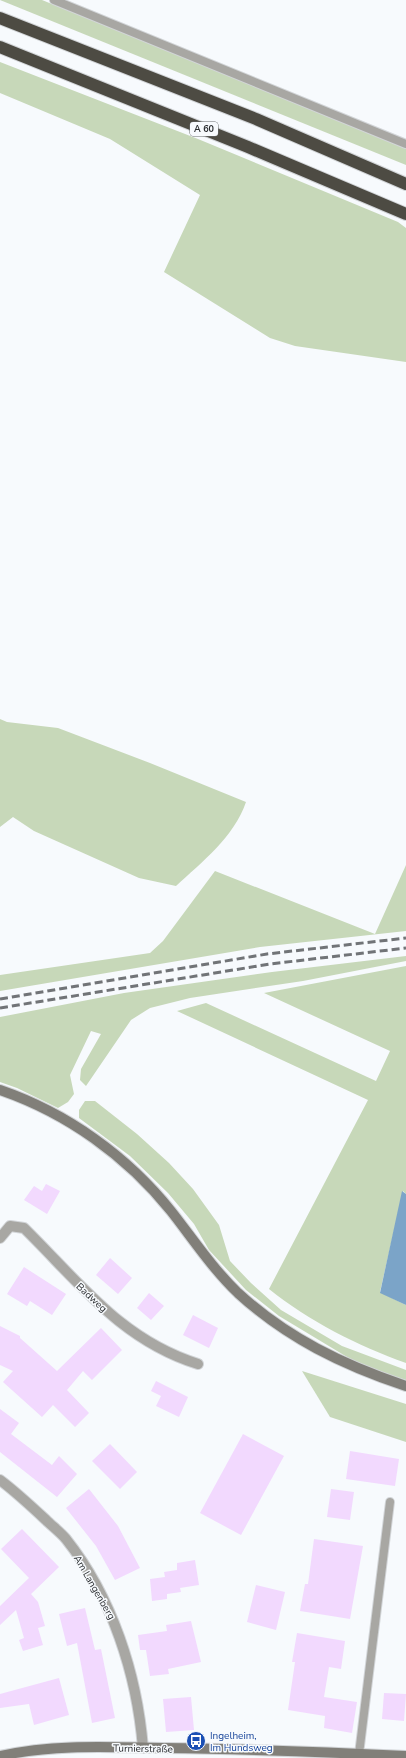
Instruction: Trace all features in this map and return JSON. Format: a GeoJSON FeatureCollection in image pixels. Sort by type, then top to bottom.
{"type":"FeatureCollection","features":[{"type":"Feature","properties":{"kind":"highway"},"geometry":{"type":"LineString","coordinates":[[0,18],[256,120],[406,184]]}},
{"type":"Feature","properties":{"kind":"highway","name":"A 60"},"geometry":{"type":"LineString","coordinates":[[0,47],[248,147],[406,214]]}},
{"type":"Feature","properties":{"kind":"main road"},"geometry":{"type":"LineString","coordinates":[[0,1090],[26,1100],[65,1120],[115,1154],[158,1196],[223,1278],[270,1320],[324,1354],[363,1371],[406,1386]]}},
{"type":"Feature","properties":{"kind":"main road","name":"Turnierstraße"},"geometry":{"type":"LineString","coordinates":[[0,1756],[21,1751],[51,1748],[143,1748],[406,1756]]}},
{"type":"Feature","properties":{"kind":"street","name":"Badweg"},"geometry":{"type":"LineString","coordinates":[[0,1238],[10,1226],[24,1228],[83,1290],[131,1332],[183,1359],[198,1364]]}},
{"type":"Feature","properties":{"kind":"street","name":"Am Langenberg"},"geometry":{"type":"LineString","coordinates":[[0,1480],[65,1538],[92,1579],[114,1620],[124,1651],[135,1697],[143,1748]]}},
{"type":"Feature","properties":{"kind":"lane"},"geometry":{"type":"LineString","coordinates":[[54,0],[406,144]]}},
{"type":"Feature","properties":{"kind":"lane"},"geometry":{"type":"LineString","coordinates":[[359,1754],[390,1502]]}},
{"type":"Feature","properties":{"kind":"green space"},"geometry":{"type":"Polygon","coordinates":[[[0,0],[42,0],[312,109],[406,149],[406,165],[0,0]]]}},
{"type":"Feature","properties":{"kind":"green space"},"geometry":{"type":"Polygon","coordinates":[[[0,62],[198,139],[398,222],[406,228],[406,362],[295,346],[270,338],[164,272],[200,195],[110,139],[0,93],[0,62]]]}},
{"type":"Feature","properties":{"kind":"green space"},"geometry":{"type":"Polygon","coordinates":[[[0,719],[7,722],[58,728],[246,802],[234,827],[225,838],[176,886],[139,878],[34,831],[13,817],[0,827],[0,719]]]}},
{"type":"Feature","properties":{"kind":"green space"},"geometry":{"type":"Polygon","coordinates":[[[406,865],[406,931],[260,947],[0,991],[0,975],[150,953],[163,941],[215,871],[375,934],[406,865]]]}},
{"type":"Feature","properties":{"kind":"green space"},"geometry":{"type":"Polygon","coordinates":[[[406,956],[406,961],[303,981],[190,998],[150,1008],[131,1020],[86,1086],[80,1080],[81,1069],[101,1034],[91,1031],[70,1075],[74,1094],[68,1102],[58,1108],[17,1088],[0,1082],[0,1017],[124,993],[272,972],[406,956]]]}},
{"type":"Feature","properties":{"kind":"green space"},"geometry":{"type":"Polygon","coordinates":[[[406,966],[406,1194],[403,1191],[380,1292],[406,1305],[406,1363],[370,1349],[334,1332],[284,1301],[269,1289],[368,1100],[177,1011],[206,1003],[376,1081],[390,1051],[264,993],[406,966]]]}},
{"type":"Feature","properties":{"kind":"green space"},"geometry":{"type":"Polygon","coordinates":[[[85,1101],[95,1101],[137,1134],[169,1163],[193,1189],[219,1225],[230,1261],[251,1283],[281,1310],[342,1346],[406,1370],[406,1380],[362,1366],[279,1316],[246,1290],[209,1250],[194,1224],[168,1193],[130,1156],[79,1118],[79,1110],[85,1101]]]}},
{"type":"Feature","properties":{"kind":"green space"},"geometry":{"type":"Polygon","coordinates":[[[302,1371],[406,1404],[406,1442],[330,1417],[302,1371]]]}},
{"type":"Feature","properties":{"kind":"water"},"geometry":{"type":"Polygon","coordinates":[[[402,1191],[406,1194],[406,1305],[380,1293],[402,1191]]]}},
{"type":"Feature","properties":{"kind":"building"},"geometry":{"type":"Polygon","coordinates":[[[46,1184],[60,1191],[47,1214],[24,1200],[34,1186],[42,1191],[46,1184]]]}},
{"type":"Feature","properties":{"kind":"building"},"geometry":{"type":"Polygon","coordinates":[[[110,1258],[132,1278],[118,1294],[96,1275],[110,1258]]]}},
{"type":"Feature","properties":{"kind":"building"},"geometry":{"type":"Polygon","coordinates":[[[24,1267],[66,1294],[52,1315],[30,1301],[27,1306],[7,1294],[24,1267]]]}},
{"type":"Feature","properties":{"kind":"building"},"geometry":{"type":"Polygon","coordinates":[[[149,1293],[164,1306],[151,1320],[137,1308],[149,1293]]]}},
{"type":"Feature","properties":{"kind":"building"},"geometry":{"type":"Polygon","coordinates":[[[193,1315],[218,1328],[209,1348],[183,1335],[193,1315]]]}},
{"type":"Feature","properties":{"kind":"building"},"geometry":{"type":"Polygon","coordinates":[[[0,1326],[20,1336],[20,1338],[57,1371],[101,1328],[122,1350],[92,1380],[83,1371],[67,1390],[89,1413],[75,1427],[53,1405],[42,1417],[3,1382],[13,1371],[0,1365],[0,1326]]]}},
{"type":"Feature","properties":{"kind":"building"},"geometry":{"type":"Polygon","coordinates":[[[156,1381],[188,1397],[179,1417],[156,1406],[161,1396],[151,1391],[156,1381]]]}},
{"type":"Feature","properties":{"kind":"building"},"geometry":{"type":"Polygon","coordinates":[[[0,1409],[19,1423],[11,1434],[52,1465],[59,1456],[77,1474],[57,1497],[0,1452],[0,1409]]]}},
{"type":"Feature","properties":{"kind":"building"},"geometry":{"type":"Polygon","coordinates":[[[243,1434],[284,1456],[241,1535],[200,1513],[243,1434]]]}},
{"type":"Feature","properties":{"kind":"building"},"geometry":{"type":"Polygon","coordinates":[[[110,1444],[137,1472],[120,1489],[92,1461],[110,1444]]]}},
{"type":"Feature","properties":{"kind":"building"},"geometry":{"type":"Polygon","coordinates":[[[350,1451],[399,1459],[395,1486],[346,1479],[350,1451]]]}},
{"type":"Feature","properties":{"kind":"building"},"geometry":{"type":"Polygon","coordinates":[[[89,1489],[118,1526],[140,1568],[115,1580],[96,1546],[66,1508],[89,1489]]]}},
{"type":"Feature","properties":{"kind":"building"},"geometry":{"type":"Polygon","coordinates":[[[331,1489],[354,1492],[350,1520],[327,1517],[331,1489]]]}},
{"type":"Feature","properties":{"kind":"building"},"geometry":{"type":"Polygon","coordinates":[[[22,1529],[59,1567],[31,1594],[38,1602],[45,1626],[38,1628],[43,1645],[23,1651],[19,1640],[24,1638],[16,1610],[0,1625],[0,1606],[29,1578],[1,1549],[22,1529]]]}},
{"type":"Feature","properties":{"kind":"building"},"geometry":{"type":"Polygon","coordinates":[[[314,1539],[363,1546],[350,1619],[300,1611],[305,1584],[308,1584],[314,1539]]]}},
{"type":"Feature","properties":{"kind":"building"},"geometry":{"type":"Polygon","coordinates":[[[195,1560],[199,1585],[180,1588],[181,1592],[167,1594],[167,1599],[152,1601],[150,1579],[165,1577],[164,1572],[177,1570],[177,1563],[195,1560]]]}},
{"type":"Feature","properties":{"kind":"building"},"geometry":{"type":"Polygon","coordinates":[[[256,1585],[285,1592],[276,1630],[247,1622],[256,1585]]]}},
{"type":"Feature","properties":{"kind":"building"},"geometry":{"type":"Polygon","coordinates":[[[85,1608],[95,1650],[101,1649],[115,1718],[92,1723],[77,1643],[67,1646],[59,1614],[85,1608]]]}},
{"type":"Feature","properties":{"kind":"building"},"geometry":{"type":"Polygon","coordinates":[[[191,1621],[201,1662],[168,1669],[169,1674],[150,1676],[146,1650],[140,1650],[138,1635],[167,1631],[166,1625],[191,1621]]]}},
{"type":"Feature","properties":{"kind":"building"},"geometry":{"type":"Polygon","coordinates":[[[297,1633],[345,1641],[341,1669],[329,1667],[324,1697],[357,1702],[352,1733],[324,1728],[325,1716],[288,1710],[295,1662],[292,1662],[297,1633]]]}},
{"type":"Feature","properties":{"kind":"building"},"geometry":{"type":"Polygon","coordinates":[[[59,1678],[69,1715],[34,1725],[29,1704],[0,1708],[0,1694],[59,1678]]]}},
{"type":"Feature","properties":{"kind":"building"},"geometry":{"type":"Polygon","coordinates":[[[384,1693],[406,1694],[404,1721],[382,1719],[384,1693]]]}},
{"type":"Feature","properties":{"kind":"building"},"geometry":{"type":"Polygon","coordinates":[[[191,1697],[194,1730],[166,1732],[163,1699],[191,1697]]]}},
{"type":"Feature","properties":{"kind":"railway"},"geometry":{"type":"LineString","coordinates":[[0,999],[267,954],[406,938]]}},
{"type":"Feature","properties":{"kind":"railway"},"geometry":{"type":"LineString","coordinates":[[0,1008],[270,964],[406,948]]}},
{"type":"Feature","properties":{"kind":"place","name":"Ingelheim, Im Hundsweg"},"geometry":{"type":"Point","coordinates":[196,1741]}}]}
